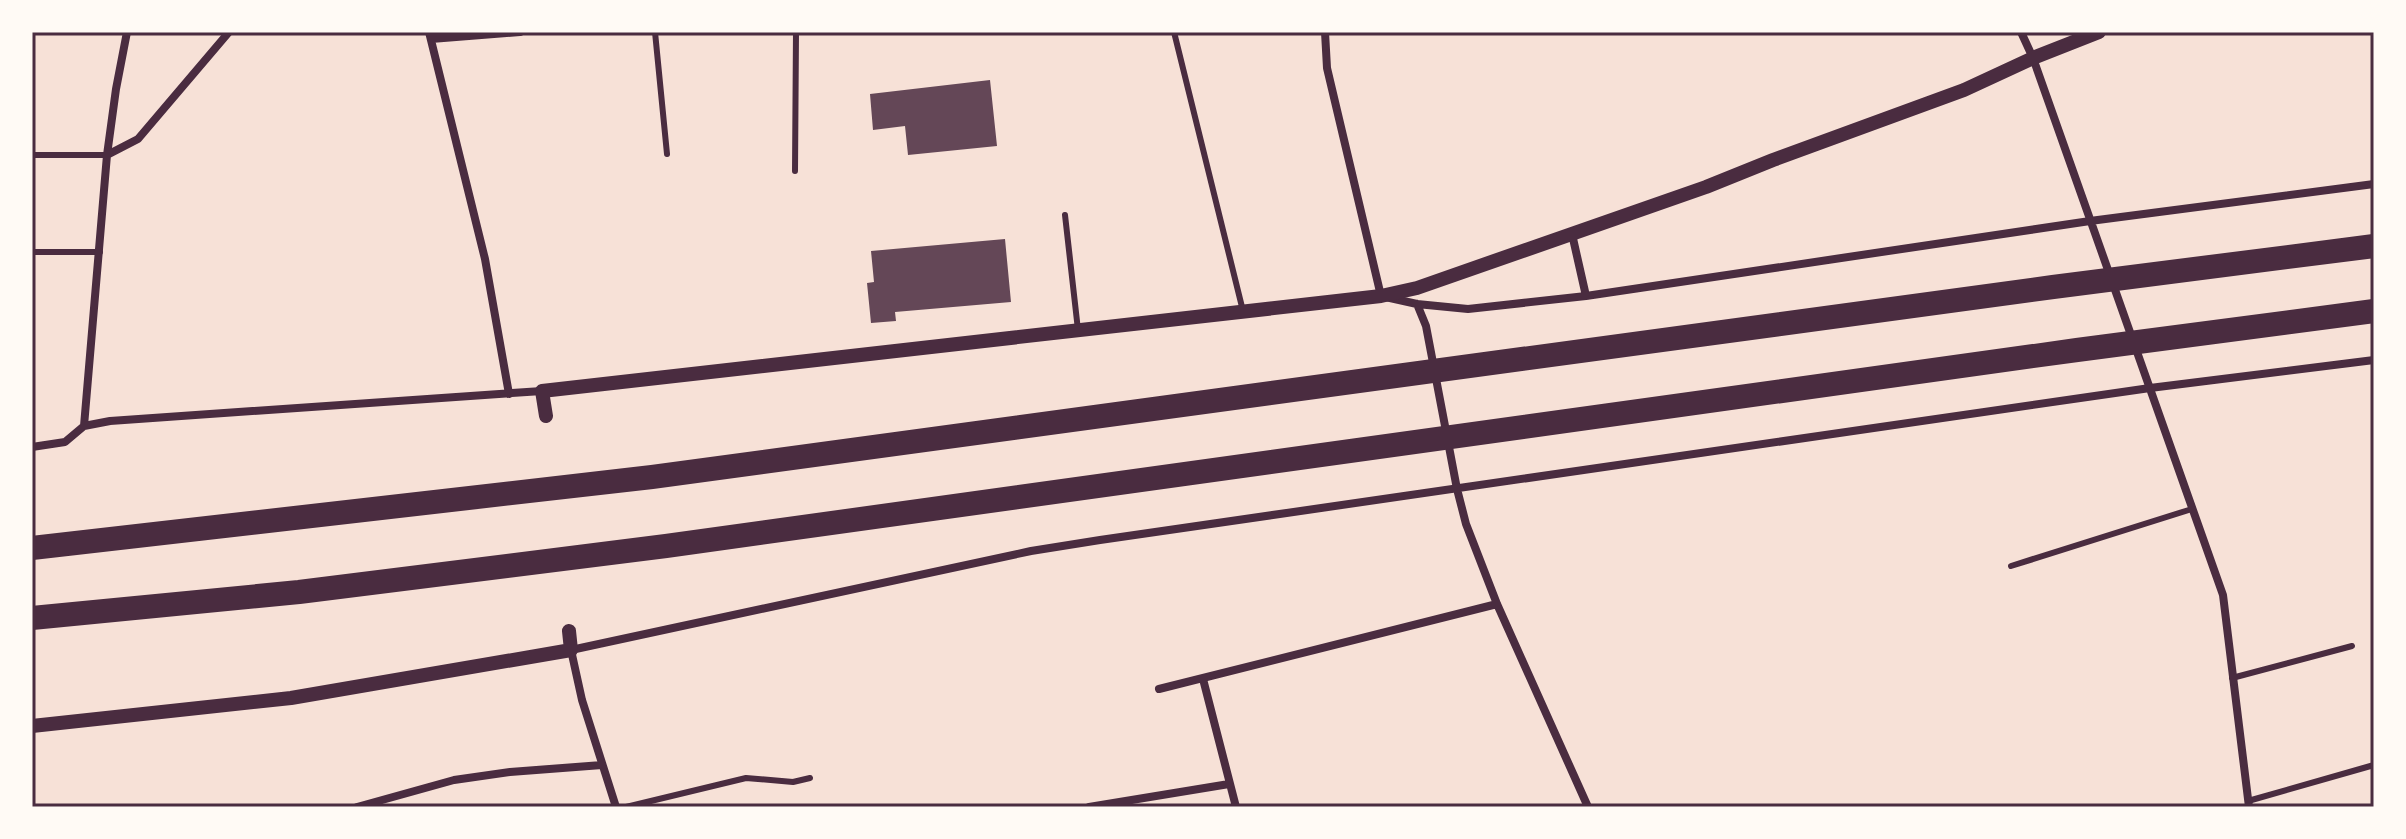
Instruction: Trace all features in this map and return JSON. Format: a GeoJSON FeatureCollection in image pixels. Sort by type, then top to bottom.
{"type":"FeatureCollection","features":[{"type":"Feature","properties":{"kind":"highway"},"geometry":{"type":"LineString","coordinates":[[32,548],[652,477],[2374,246]]}},
{"type":"Feature","properties":{"kind":"highway"},"geometry":{"type":"LineString","coordinates":[[32,618],[299,592],[666,546],[2374,311]]}},
{"type":"Feature","properties":{"kind":"street"},"geometry":{"type":"LineString","coordinates":[[84,426],[107,155],[127,32]]}},
{"type":"Feature","properties":{"kind":"street"},"geometry":{"type":"LineString","coordinates":[[107,155],[138,139],[229,32]]}},
{"type":"Feature","properties":{"kind":"street"},"geometry":{"type":"LineString","coordinates":[[509,394],[485,259],[430,35],[520,32]]}},
{"type":"Feature","properties":{"kind":"street"},"geometry":{"type":"LineString","coordinates":[[1325,32],[1327,68],[1381,296]]}},
{"type":"Feature","properties":{"kind":"street"},"geometry":{"type":"LineString","coordinates":[[2021,32],[2033,58],[2223,595],[2249,804]]}},
{"type":"Feature","properties":{"kind":"street"},"geometry":{"type":"LineString","coordinates":[[32,447],[65,442],[84,426],[110,421],[542,391],[1381,296],[1417,288],[1706,187],[1964,90],[2099,32]]}},
{"type":"Feature","properties":{"kind":"street"},"geometry":{"type":"LineString","coordinates":[[1381,296],[1417,304],[1468,309],[1586,296],[2090,221],[2374,184]]}},
{"type":"Feature","properties":{"kind":"street"},"geometry":{"type":"LineString","coordinates":[[1572,234],[1586,296]]}},
{"type":"Feature","properties":{"kind":"street"},"geometry":{"type":"LineString","coordinates":[[1417,304],[1426,326],[1466,524],[1497,604],[1586,806]]}},
{"type":"Feature","properties":{"kind":"street"},"geometry":{"type":"LineString","coordinates":[[32,726],[291,698],[571,650],[1031,551],[2150,388],[2374,360]]}},
{"type":"Feature","properties":{"kind":"street"},"geometry":{"type":"LineString","coordinates":[[542,391],[546,416]]}},
{"type":"Feature","properties":{"kind":"street"},"geometry":{"type":"LineString","coordinates":[[1159,689],[1497,604]]}},
{"type":"Feature","properties":{"kind":"street"},"geometry":{"type":"LineString","coordinates":[[569,631],[582,700],[616,807]]}},
{"type":"Feature","properties":{"kind":"street"},"geometry":{"type":"LineString","coordinates":[[1203,679],[1236,807]]}},
{"type":"Feature","properties":{"kind":"street"},"geometry":{"type":"LineString","coordinates":[[357,807],[454,780],[602,765]]}},
{"type":"Feature","properties":{"kind":"street"},"geometry":{"type":"LineString","coordinates":[[1089,807],[1229,784]]}},
{"type":"Feature","properties":{"kind":"lane"},"geometry":{"type":"LineString","coordinates":[[655,32],[667,154]]}},
{"type":"Feature","properties":{"kind":"lane"},"geometry":{"type":"LineString","coordinates":[[795,171],[796,32]]}},
{"type":"Feature","properties":{"kind":"lane"},"geometry":{"type":"LineString","coordinates":[[1174,32],[1243,311]]}},
{"type":"Feature","properties":{"kind":"lane"},"geometry":{"type":"LineString","coordinates":[[32,155],[107,155]]}},
{"type":"Feature","properties":{"kind":"lane"},"geometry":{"type":"LineString","coordinates":[[1065,215],[1078,330]]}},
{"type":"Feature","properties":{"kind":"lane"},"geometry":{"type":"LineString","coordinates":[[32,252],[101,252]]}},
{"type":"Feature","properties":{"kind":"lane"},"geometry":{"type":"LineString","coordinates":[[2011,566],[2192,509]]}},
{"type":"Feature","properties":{"kind":"lane"},"geometry":{"type":"LineString","coordinates":[[2232,678],[2352,646]]}},
{"type":"Feature","properties":{"kind":"lane"},"geometry":{"type":"LineString","coordinates":[[2249,804],[2374,765]]}},
{"type":"Feature","properties":{"kind":"lane"},"geometry":{"type":"LineString","coordinates":[[626,807],[746,778],[793,782],[810,778]]}},
{"type":"Feature","properties":{"kind":"building"},"geometry":{"type":"Polygon","coordinates":[[[990,80],[997,146],[908,155],[905,126],[873,130],[870,94],[990,80]]]}},
{"type":"Feature","properties":{"kind":"building"},"geometry":{"type":"Polygon","coordinates":[[[1005,239],[1011,302],[895,312],[896,321],[871,323],[867,283],[874,282],[871,251],[1005,239]]]}}]}
